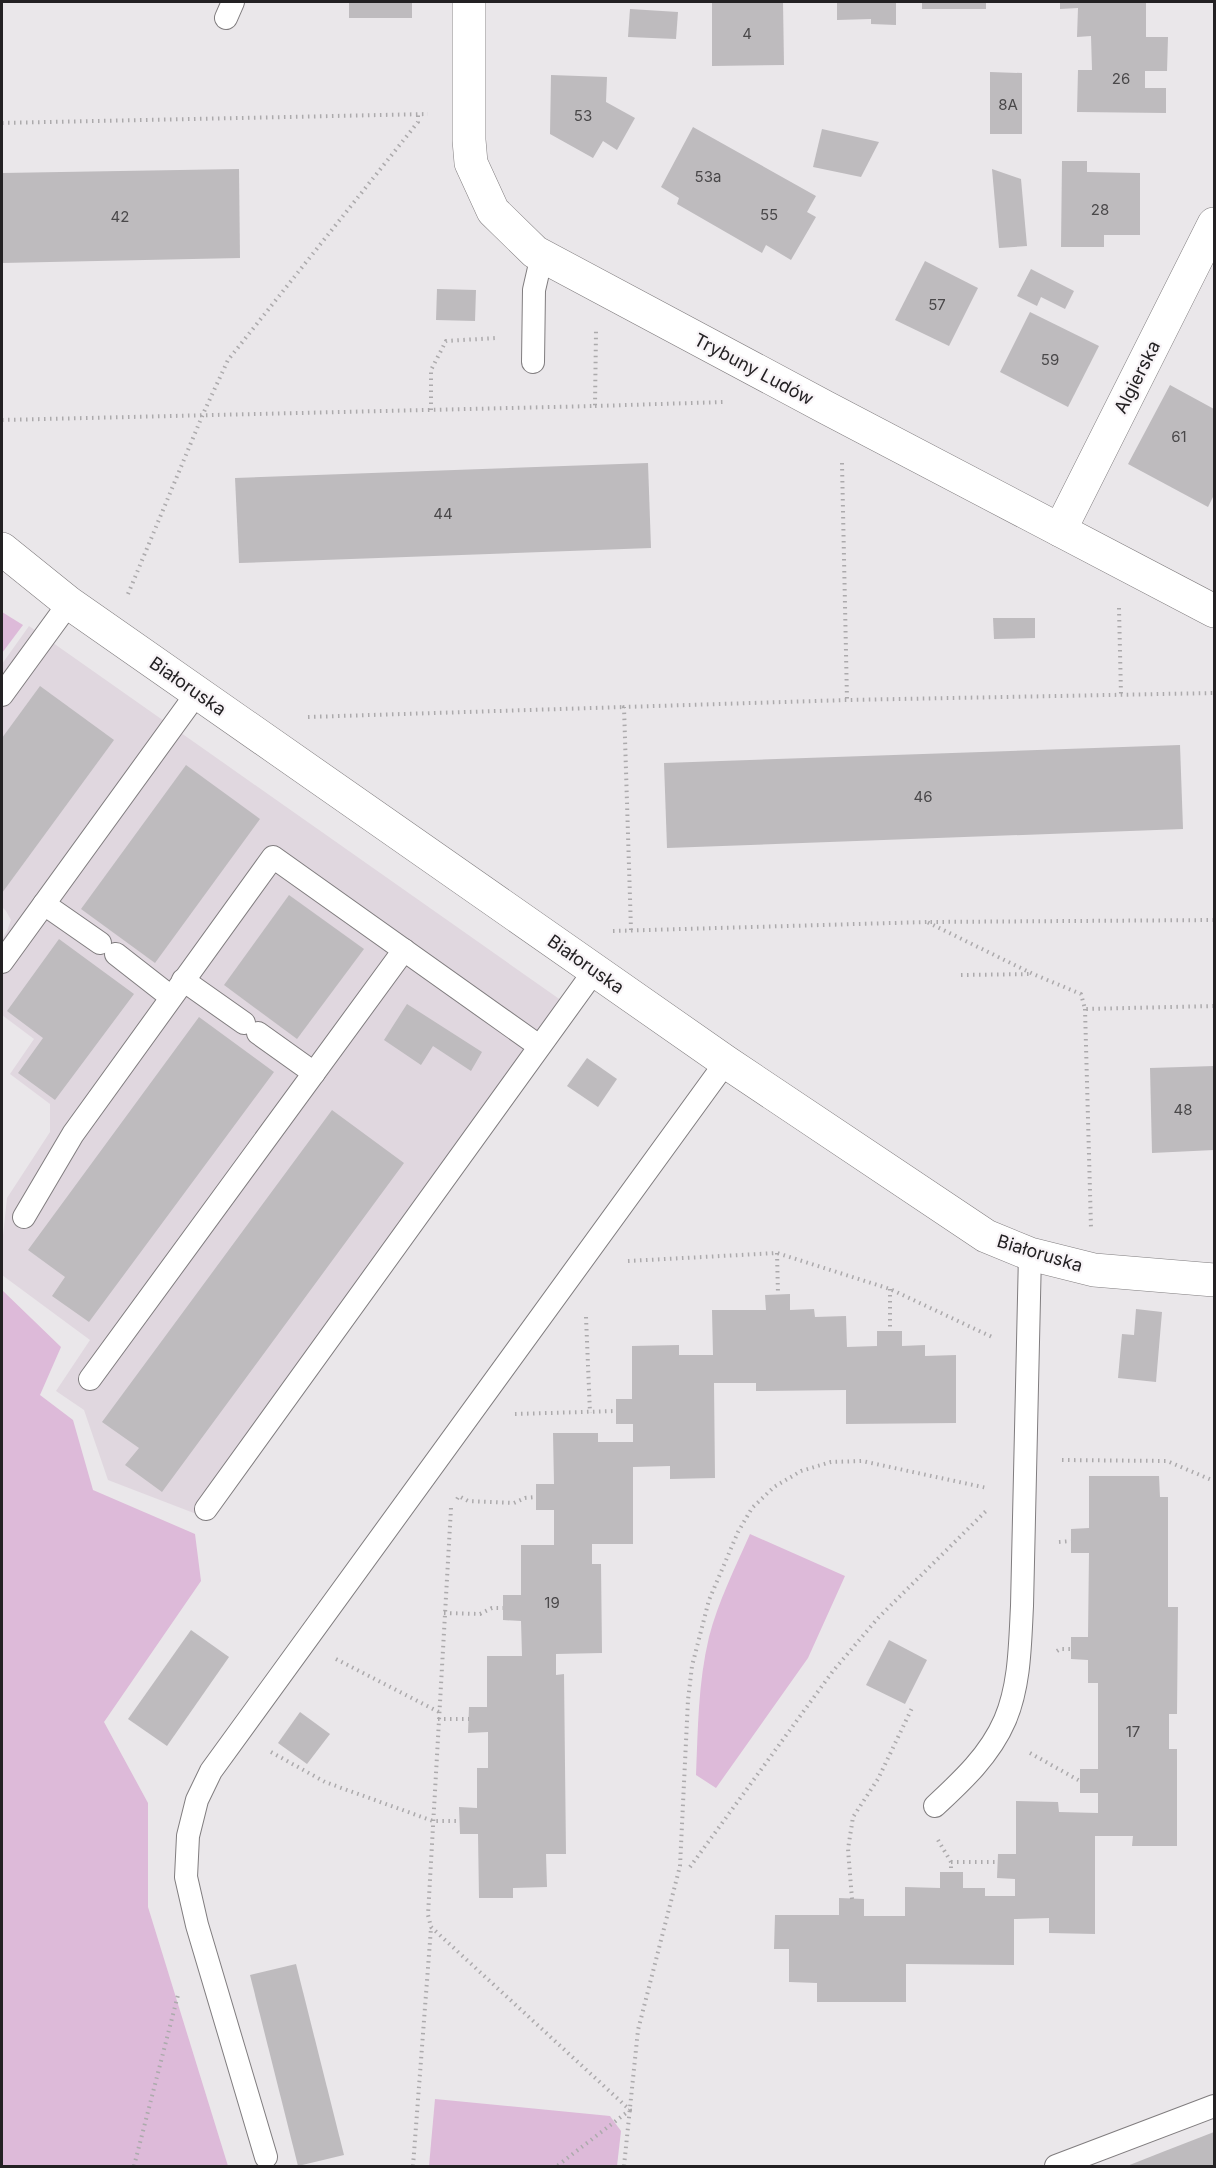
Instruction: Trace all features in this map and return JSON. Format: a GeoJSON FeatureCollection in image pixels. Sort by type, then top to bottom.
{"type":"FeatureCollection","features":[{"type":"Feature","properties":{"kind":"street","name":"Trybuny Ludów"},"geometry":{"type":"LineString","coordinates":[[469,2],[471,163],[494,211],[536,252],[1215,611]]}},
{"type":"Feature","properties":{"kind":"street","name":"Algierska"},"geometry":{"type":"LineString","coordinates":[[1060,530],[1215,224]]}},
{"type":"Feature","properties":{"kind":"street","name":"Białoruska"},"geometry":{"type":"LineString","coordinates":[[2,549],[69,603],[197,693],[726,1062],[986,1236],[1030,1254],[1094,1270],[1215,1280]]}},
{"type":"Feature","properties":{"kind":"lane"},"geometry":{"type":"LineString","coordinates":[[532,362],[534,290],[542,255]]}},
{"type":"Feature","properties":{"kind":"lane"},"geometry":{"type":"LineString","coordinates":[[2,695],[69,603]]}},
{"type":"Feature","properties":{"kind":"lane"},"geometry":{"type":"LineString","coordinates":[[2,962],[197,693]]}},
{"type":"Feature","properties":{"kind":"lane"},"geometry":{"type":"LineString","coordinates":[[24,1217],[73,1134],[273,857],[539,1046]]}},
{"type":"Feature","properties":{"kind":"lane"},"geometry":{"type":"LineString","coordinates":[[44,904],[108,948],[251,1028],[314,1073]]}},
{"type":"Feature","properties":{"kind":"lane"},"geometry":{"type":"LineString","coordinates":[[90,1379],[404,950]]}},
{"type":"Feature","properties":{"kind":"lane"},"geometry":{"type":"LineString","coordinates":[[206,1509],[595,970]]}},
{"type":"Feature","properties":{"kind":"lane"},"geometry":{"type":"LineString","coordinates":[[266,2157],[197,1925],[186,1877],[188,1836],[197,1800],[211,1771],[726,1062]]}},
{"type":"Feature","properties":{"kind":"lane"},"geometry":{"type":"LineString","coordinates":[[935,1806],[964,1780],[987,1752],[1005,1720],[1015,1685],[1022,1606],[1030,1254]]}},
{"type":"Feature","properties":{"kind":"lane"},"geometry":{"type":"LineString","coordinates":[[1056,2166],[1215,2106]]}},
{"type":"Feature","properties":{"kind":"path"},"geometry":{"type":"LineString","coordinates":[[125,600],[228,360],[417,122],[418,114]]}},
{"type":"Feature","properties":{"kind":"path"},"geometry":{"type":"LineString","coordinates":[[2,123],[438,114]]}},
{"type":"Feature","properties":{"kind":"path"},"geometry":{"type":"LineString","coordinates":[[595,406],[596,321]]}},
{"type":"Feature","properties":{"kind":"path"},"geometry":{"type":"LineString","coordinates":[[431,410],[431,370],[446,341],[533,338]]}},
{"type":"Feature","properties":{"kind":"path"},"geometry":{"type":"LineString","coordinates":[[2,420],[721,403],[729,400]]}},
{"type":"Feature","properties":{"kind":"path"},"geometry":{"type":"LineString","coordinates":[[840,414],[847,700]]}},
{"type":"Feature","properties":{"kind":"path"},"geometry":{"type":"LineString","coordinates":[[1119,598],[1121,695]]}},
{"type":"Feature","properties":{"kind":"path"},"geometry":{"type":"LineString","coordinates":[[300,722],[308,717],[847,700],[1215,693]]}},
{"type":"Feature","properties":{"kind":"path"},"geometry":{"type":"LineString","coordinates":[[624,707],[631,930]]}},
{"type":"Feature","properties":{"kind":"path"},"geometry":{"type":"LineString","coordinates":[[608,931],[927,922],[1215,920]]}},
{"type":"Feature","properties":{"kind":"path"},"geometry":{"type":"LineString","coordinates":[[927,922],[1033,974],[1081,994],[1085,1010],[1094,1270]]}},
{"type":"Feature","properties":{"kind":"path"},"geometry":{"type":"LineString","coordinates":[[961,975],[1033,974]]}},
{"type":"Feature","properties":{"kind":"path"},"geometry":{"type":"LineString","coordinates":[[1085,1010],[1215,1006]]}},
{"type":"Feature","properties":{"kind":"path"},"geometry":{"type":"LineString","coordinates":[[628,1261],[777,1253],[890,1289],[998,1340]]}},
{"type":"Feature","properties":{"kind":"path"},"geometry":{"type":"LineString","coordinates":[[777,1253],[778,1294]]}},
{"type":"Feature","properties":{"kind":"path"},"geometry":{"type":"LineString","coordinates":[[890,1289],[890,1330]]}},
{"type":"Feature","properties":{"kind":"path"},"geometry":{"type":"LineString","coordinates":[[586,1318],[590,1413]]}},
{"type":"Feature","properties":{"kind":"path"},"geometry":{"type":"LineString","coordinates":[[516,1415],[616,1411]]}},
{"type":"Feature","properties":{"kind":"path"},"geometry":{"type":"LineString","coordinates":[[1054,1460],[1167,1461],[1215,1481]]}},
{"type":"Feature","properties":{"kind":"path"},"geometry":{"type":"LineString","coordinates":[[624,2166],[638,2030],[680,1866],[688,1701],[692,1666],[709,1600],[738,1532],[752,1508],[774,1487],[801,1471],[831,1462],[862,1461],[995,1489]]}},
{"type":"Feature","properties":{"kind":"path"},"geometry":{"type":"LineString","coordinates":[[413,2166],[431,1927],[428,1916],[450,1509],[459,1496],[468,1501],[514,1503],[525,1498],[536,1497]]}},
{"type":"Feature","properties":{"kind":"path"},"geometry":{"type":"LineString","coordinates":[[690,1867],[840,1662],[878,1618],[989,1508]]}},
{"type":"Feature","properties":{"kind":"path"},"geometry":{"type":"LineString","coordinates":[[444,1613],[480,1614],[492,1608],[503,1608]]}},
{"type":"Feature","properties":{"kind":"path"},"geometry":{"type":"LineString","coordinates":[[328,1655],[439,1712]]}},
{"type":"Feature","properties":{"kind":"path"},"geometry":{"type":"LineString","coordinates":[[852,1899],[848,1850],[853,1817],[878,1779],[912,1708]]}},
{"type":"Feature","properties":{"kind":"path"},"geometry":{"type":"LineString","coordinates":[[438,1719],[469,1719]]}},
{"type":"Feature","properties":{"kind":"path"},"geometry":{"type":"LineString","coordinates":[[240,1731],[261,1746],[324,1782],[433,1821],[460,1821]]}},
{"type":"Feature","properties":{"kind":"path"},"geometry":{"type":"LineString","coordinates":[[1023,1750],[1080,1781]]}},
{"type":"Feature","properties":{"kind":"path"},"geometry":{"type":"LineString","coordinates":[[933,1831],[951,1862],[951,1872]]}},
{"type":"Feature","properties":{"kind":"path"},"geometry":{"type":"LineString","coordinates":[[951,1862],[998,1862]]}},
{"type":"Feature","properties":{"kind":"path"},"geometry":{"type":"LineString","coordinates":[[431,1927],[630,2110]]}},
{"type":"Feature","properties":{"kind":"path"},"geometry":{"type":"LineString","coordinates":[[134,2166],[179,1993]]}},
{"type":"Feature","properties":{"kind":"path"},"geometry":{"type":"LineString","coordinates":[[557,2166],[630,2110]]}},
{"type":"Feature","properties":{"kind":"shaded area"},"geometry":{"type":"Polygon","coordinates":[[[2,612],[23,625],[2,653],[2,612]]]}},
{"type":"Feature","properties":{"kind":"shaded area"},"geometry":{"type":"Polygon","coordinates":[[[29,626],[565,1003],[199,1515],[108,1480],[84,1410],[56,1391],[90,1340],[2,1275],[2,1245],[7,1198],[50,1132],[50,1104],[10,1074],[34,1039],[2,1015],[2,939],[11,920],[2,907],[2,664],[29,626]]]}},
{"type":"Feature","properties":{"kind":"shaded area"},"geometry":{"type":"Polygon","coordinates":[[[2,1290],[61,1347],[40,1395],[73,1420],[93,1490],[195,1534],[201,1581],[104,1722],[148,1803],[148,1907],[228,2166],[2,2166],[2,1290]]]}},
{"type":"Feature","properties":{"kind":"shaded area"},"geometry":{"type":"Polygon","coordinates":[[[750,1534],[845,1576],[808,1658],[716,1788],[696,1775],[703,1672],[709,1637],[717,1611],[750,1534]]]}},
{"type":"Feature","properties":{"kind":"shaded area"},"geometry":{"type":"Polygon","coordinates":[[[435,2099],[610,2116],[621,2131],[617,2166],[429,2166],[435,2099]]]}},
{"type":"Feature","properties":{"kind":"building"},"geometry":{"type":"Polygon","coordinates":[[[349,2],[412,2],[412,18],[349,18],[349,2]]]}},
{"type":"Feature","properties":{"kind":"building"},"geometry":{"type":"Polygon","coordinates":[[[712,2],[783,2],[784,65],[712,66],[712,2]]]}},
{"type":"Feature","properties":{"kind":"building"},"geometry":{"type":"Polygon","coordinates":[[[837,2],[896,2],[896,25],[871,24],[871,19],[837,20],[837,2]]]}},
{"type":"Feature","properties":{"kind":"building"},"geometry":{"type":"Polygon","coordinates":[[[922,2],[986,2],[986,9],[922,9],[922,2]]]}},
{"type":"Feature","properties":{"kind":"building"},"geometry":{"type":"Polygon","coordinates":[[[1060,2],[1146,2],[1146,37],[1168,37],[1167,71],[1145,71],[1145,88],[1166,88],[1166,113],[1077,112],[1078,70],[1092,70],[1091,36],[1077,37],[1078,8],[1060,9],[1060,2]]]}},
{"type":"Feature","properties":{"kind":"building"},"geometry":{"type":"Polygon","coordinates":[[[630,9],[678,12],[676,39],[628,37],[630,9]]]}},
{"type":"Feature","properties":{"kind":"building"},"geometry":{"type":"Polygon","coordinates":[[[990,72],[1022,73],[1022,134],[990,134],[990,72]]]}},
{"type":"Feature","properties":{"kind":"building"},"geometry":{"type":"Polygon","coordinates":[[[551,75],[607,77],[606,102],[635,118],[617,150],[603,141],[593,158],[550,134],[551,75]]]}},
{"type":"Feature","properties":{"kind":"building"},"geometry":{"type":"Polygon","coordinates":[[[693,127],[816,196],[807,212],[816,217],[791,260],[766,245],[762,253],[677,204],[679,198],[661,187],[693,127]]]}},
{"type":"Feature","properties":{"kind":"building"},"geometry":{"type":"Polygon","coordinates":[[[822,129],[879,142],[861,177],[813,167],[822,129]]]}},
{"type":"Feature","properties":{"kind":"building"},"geometry":{"type":"Polygon","coordinates":[[[1062,161],[1087,161],[1087,172],[1140,173],[1140,235],[1104,235],[1104,247],[1061,247],[1062,161]]]}},
{"type":"Feature","properties":{"kind":"building"},"geometry":{"type":"Polygon","coordinates":[[[239,169],[240,258],[2,263],[2,173],[239,169]]]}},
{"type":"Feature","properties":{"kind":"building"},"geometry":{"type":"Polygon","coordinates":[[[992,169],[1021,179],[1027,246],[999,248],[992,169]]]}},
{"type":"Feature","properties":{"kind":"building"},"geometry":{"type":"Polygon","coordinates":[[[925,261],[978,288],[949,346],[895,320],[925,261]]]}},
{"type":"Feature","properties":{"kind":"building"},"geometry":{"type":"Polygon","coordinates":[[[1031,269],[1074,291],[1065,309],[1041,297],[1037,306],[1017,296],[1031,269]]]}},
{"type":"Feature","properties":{"kind":"building"},"geometry":{"type":"Polygon","coordinates":[[[437,289],[476,290],[475,321],[436,320],[437,289]]]}},
{"type":"Feature","properties":{"kind":"building"},"geometry":{"type":"Polygon","coordinates":[[[1030,312],[1099,346],[1068,407],[1000,372],[1030,312]]]}},
{"type":"Feature","properties":{"kind":"building"},"geometry":{"type":"Polygon","coordinates":[[[1170,385],[1214,409],[1214,495],[1208,507],[1128,464],[1170,385]]]}},
{"type":"Feature","properties":{"kind":"building"},"geometry":{"type":"Polygon","coordinates":[[[648,463],[651,548],[239,563],[235,478],[648,463]]]}},
{"type":"Feature","properties":{"kind":"building"},"geometry":{"type":"Polygon","coordinates":[[[993,618],[1035,618],[1035,638],[994,639],[993,618]]]}},
{"type":"Feature","properties":{"kind":"building"},"geometry":{"type":"Polygon","coordinates":[[[40,686],[114,740],[2,893],[2,738],[40,686]]]}},
{"type":"Feature","properties":{"kind":"building"},"geometry":{"type":"Polygon","coordinates":[[[1180,745],[1183,829],[667,848],[664,763],[1180,745]]]}},
{"type":"Feature","properties":{"kind":"building"},"geometry":{"type":"Polygon","coordinates":[[[186,765],[260,819],[155,963],[81,909],[186,765]]]}},
{"type":"Feature","properties":{"kind":"building"},"geometry":{"type":"Polygon","coordinates":[[[289,895],[364,949],[297,1039],[224,985],[289,895]]]}},
{"type":"Feature","properties":{"kind":"building"},"geometry":{"type":"Polygon","coordinates":[[[59,939],[134,994],[55,1100],[18,1073],[43,1038],[7,1011],[59,939]]]}},
{"type":"Feature","properties":{"kind":"building"},"geometry":{"type":"Polygon","coordinates":[[[407,1004],[482,1052],[471,1071],[433,1046],[421,1065],[384,1040],[407,1004]]]}},
{"type":"Feature","properties":{"kind":"building"},"geometry":{"type":"Polygon","coordinates":[[[199,1017],[274,1072],[89,1322],[52,1296],[65,1277],[28,1250],[199,1017]]]}},
{"type":"Feature","properties":{"kind":"building"},"geometry":{"type":"Polygon","coordinates":[[[587,1058],[617,1079],[598,1107],[567,1086],[587,1058]]]}},
{"type":"Feature","properties":{"kind":"building"},"geometry":{"type":"Polygon","coordinates":[[[1214,1066],[1214,1150],[1152,1153],[1150,1068],[1214,1066]]]}},
{"type":"Feature","properties":{"kind":"building"},"geometry":{"type":"Polygon","coordinates":[[[332,1110],[404,1163],[162,1492],[125,1465],[139,1448],[102,1422],[332,1110]]]}},
{"type":"Feature","properties":{"kind":"building"},"geometry":{"type":"Polygon","coordinates":[[[790,1294],[790,1310],[814,1309],[815,1317],[846,1316],[847,1347],[877,1346],[877,1331],[902,1331],[902,1346],[925,1345],[925,1356],[956,1355],[956,1423],[846,1424],[846,1390],[756,1391],[756,1383],[714,1383],[715,1478],[670,1479],[670,1466],[633,1467],[633,1544],[592,1544],[592,1564],[601,1564],[602,1653],[556,1654],[556,1675],[564,1674],[566,1854],[546,1854],[547,1887],[513,1888],[513,1898],[479,1898],[478,1834],[460,1834],[459,1807],[477,1808],[477,1768],[488,1768],[488,1732],[468,1733],[469,1707],[487,1707],[487,1656],[522,1656],[521,1621],[503,1620],[503,1595],[521,1595],[521,1545],[554,1545],[554,1510],[536,1510],[536,1484],[554,1484],[553,1433],[598,1433],[598,1442],[633,1442],[633,1424],[616,1424],[616,1399],[632,1399],[632,1346],[679,1345],[679,1355],[713,1355],[712,1310],[766,1310],[765,1295],[790,1294]]]}},
{"type":"Feature","properties":{"kind":"building"},"geometry":{"type":"Polygon","coordinates":[[[1136,1309],[1162,1312],[1156,1382],[1118,1378],[1122,1334],[1134,1335],[1136,1309]]]}},
{"type":"Feature","properties":{"kind":"building"},"geometry":{"type":"Polygon","coordinates":[[[1089,1476],[1159,1476],[1160,1497],[1168,1497],[1168,1607],[1178,1607],[1177,1714],[1169,1714],[1169,1749],[1177,1749],[1177,1846],[1132,1846],[1133,1836],[1095,1836],[1095,1934],[1049,1933],[1049,1918],[1014,1919],[1014,1965],[906,1964],[906,2002],[817,2002],[817,1983],[789,1982],[789,1949],[774,1949],[775,1915],[839,1915],[839,1898],[864,1899],[864,1916],[905,1916],[905,1887],[940,1888],[940,1872],[963,1872],[963,1888],[985,1888],[985,1896],[1015,1896],[1015,1879],[997,1878],[998,1854],[1016,1854],[1016,1801],[1058,1802],[1059,1812],[1098,1813],[1098,1793],[1080,1793],[1080,1769],[1098,1769],[1098,1683],[1088,1683],[1088,1660],[1071,1659],[1071,1637],[1088,1637],[1089,1553],[1071,1553],[1071,1529],[1089,1528],[1089,1476]]]}},
{"type":"Feature","properties":{"kind":"building"},"geometry":{"type":"Polygon","coordinates":[[[191,1630],[229,1657],[167,1746],[128,1719],[191,1630]]]}},
{"type":"Feature","properties":{"kind":"building"},"geometry":{"type":"Polygon","coordinates":[[[889,1640],[927,1660],[905,1704],[866,1685],[889,1640]]]}},
{"type":"Feature","properties":{"kind":"building"},"geometry":{"type":"Polygon","coordinates":[[[300,1712],[330,1734],[307,1764],[278,1743],[300,1712]]]}},
{"type":"Feature","properties":{"kind":"building"},"geometry":{"type":"Polygon","coordinates":[[[296,1964],[344,2155],[298,2166],[250,1975],[296,1964]]]}},
{"type":"Feature","properties":{"kind":"building"},"geometry":{"type":"Polygon","coordinates":[[[1214,2132],[1214,2166],[1127,2166],[1165,2151],[1214,2132]]]}}]}
